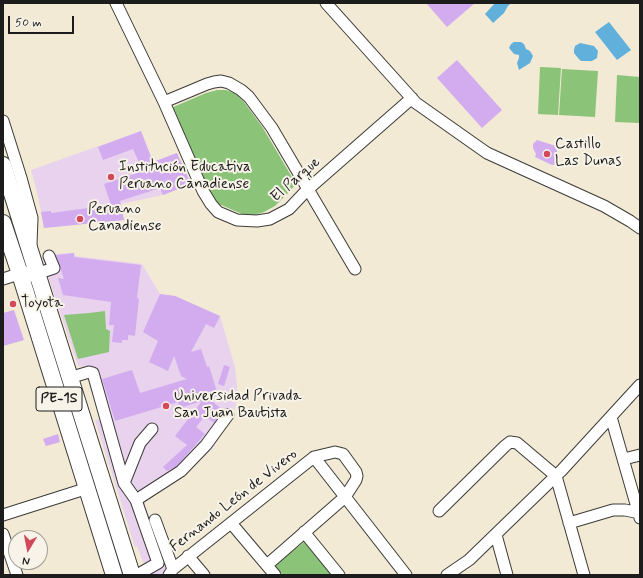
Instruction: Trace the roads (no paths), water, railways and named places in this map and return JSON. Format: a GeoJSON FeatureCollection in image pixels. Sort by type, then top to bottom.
{"type":"FeatureCollection","features":[{"type":"Feature","properties":{"kind":"highway","name":"PE-1S"},"geometry":{"type":"LineString","coordinates":[[3,165],[29,270],[88,488],[114,575]]}},
{"type":"Feature","properties":{"kind":"highway","name":"PE-1S"},"geometry":{"type":"LineString","coordinates":[[3,223],[29,270],[69,378],[132,575]]}},
{"type":"Feature","properties":{"kind":"street","name":"El Parque"},"geometry":{"type":"LineString","coordinates":[[116,3],[164,102],[203,191],[218,212],[237,220],[257,221],[270,219],[289,209],[307,190],[412,98]]}},
{"type":"Feature","properties":{"kind":"street"},"geometry":{"type":"LineString","coordinates":[[326,3],[416,103],[476,146],[604,206],[640,228]]}},
{"type":"Feature","properties":{"kind":"street"},"geometry":{"type":"LineString","coordinates":[[164,102],[207,84],[221,81],[235,86],[249,97],[272,128],[307,190],[356,270]]}},
{"type":"Feature","properties":{"kind":"street"},"geometry":{"type":"LineString","coordinates":[[3,120],[32,218],[29,270]]}},
{"type":"Feature","properties":{"kind":"street"},"geometry":{"type":"LineString","coordinates":[[3,279],[29,270],[54,268],[50,256]]}},
{"type":"Feature","properties":{"kind":"street"},"geometry":{"type":"LineString","coordinates":[[69,378],[89,372],[93,373],[124,483],[136,500],[158,563],[137,575]]}},
{"type":"Feature","properties":{"kind":"street"},"geometry":{"type":"LineString","coordinates":[[447,575],[470,560],[556,476],[640,385]]}},
{"type":"Feature","properties":{"kind":"street"},"geometry":{"type":"LineString","coordinates":[[136,500],[181,471],[206,446],[228,415]]}},
{"type":"Feature","properties":{"kind":"street"},"geometry":{"type":"LineString","coordinates":[[610,417],[640,515]]}},
{"type":"Feature","properties":{"kind":"street"},"geometry":{"type":"LineString","coordinates":[[124,483],[140,443],[152,429]]}},
{"type":"Feature","properties":{"kind":"street"},"geometry":{"type":"LineString","coordinates":[[439,511],[505,446],[510,442],[517,443],[556,476],[584,575]]}},
{"type":"Feature","properties":{"kind":"street"},"geometry":{"type":"LineString","coordinates":[[267,565],[345,497],[356,480],[356,472],[343,454],[335,452],[314,457],[345,497],[406,575]]}},
{"type":"Feature","properties":{"kind":"street"},"geometry":{"type":"LineString","coordinates":[[624,460],[640,454]]}},
{"type":"Feature","properties":{"kind":"street","name":"Fernando León de Vivero"},"geometry":{"type":"LineString","coordinates":[[171,572],[188,556],[314,457]]}},
{"type":"Feature","properties":{"kind":"street"},"geometry":{"type":"LineString","coordinates":[[3,515],[88,488]]}},
{"type":"Feature","properties":{"kind":"street"},"geometry":{"type":"LineString","coordinates":[[569,523],[613,510],[625,510],[640,515]]}},
{"type":"Feature","properties":{"kind":"street"},"geometry":{"type":"LineString","coordinates":[[155,520],[171,572]]}},
{"type":"Feature","properties":{"kind":"street"},"geometry":{"type":"LineString","coordinates":[[231,523],[275,575]]}},
{"type":"Feature","properties":{"kind":"street"},"geometry":{"type":"LineString","coordinates":[[304,532],[339,575]]}},
{"type":"Feature","properties":{"kind":"street"},"geometry":{"type":"LineString","coordinates":[[3,534],[17,575]]}},
{"type":"Feature","properties":{"kind":"street"},"geometry":{"type":"LineString","coordinates":[[496,535],[507,575]]}},
{"type":"Feature","properties":{"kind":"street"},"geometry":{"type":"LineString","coordinates":[[188,556],[204,575]]}},
{"type":"Feature","properties":{"kind":"water"},"geometry":{"type":"Polygon","coordinates":[[[495,3],[511,3],[504,13],[493,23],[485,14],[495,3]]]}},
{"type":"Feature","properties":{"kind":"water"},"geometry":{"type":"Polygon","coordinates":[[[609,22],[631,50],[617,60],[595,32],[609,22]]]}},
{"type":"Feature","properties":{"kind":"water"},"geometry":{"type":"Polygon","coordinates":[[[514,42],[521,42],[524,44],[526,49],[530,51],[533,56],[530,63],[519,70],[517,63],[519,55],[514,54],[509,48],[514,42]]]}},
{"type":"Feature","properties":{"kind":"water"},"geometry":{"type":"Polygon","coordinates":[[[580,43],[594,46],[598,51],[597,58],[592,61],[581,61],[574,53],[575,46],[580,43]]]}},
{"type":"Feature","properties":{"kind":"place","name":"Castillo Las Dunas"},"geometry":{"type":"Point","coordinates":[547,154]}},
{"type":"Feature","properties":{"kind":"place","name":"Institución Educativa Peruano Canadiense"},"geometry":{"type":"Point","coordinates":[111,177]}},
{"type":"Feature","properties":{"kind":"place","name":"Peruano Canadiense"},"geometry":{"type":"Point","coordinates":[80,219]}},
{"type":"Feature","properties":{"kind":"place","name":"Toyota"},"geometry":{"type":"Point","coordinates":[13,304]}},
{"type":"Feature","properties":{"kind":"place","name":"Universidad Privada San Juan Bautista"},"geometry":{"type":"Point","coordinates":[166,406]}}]}
